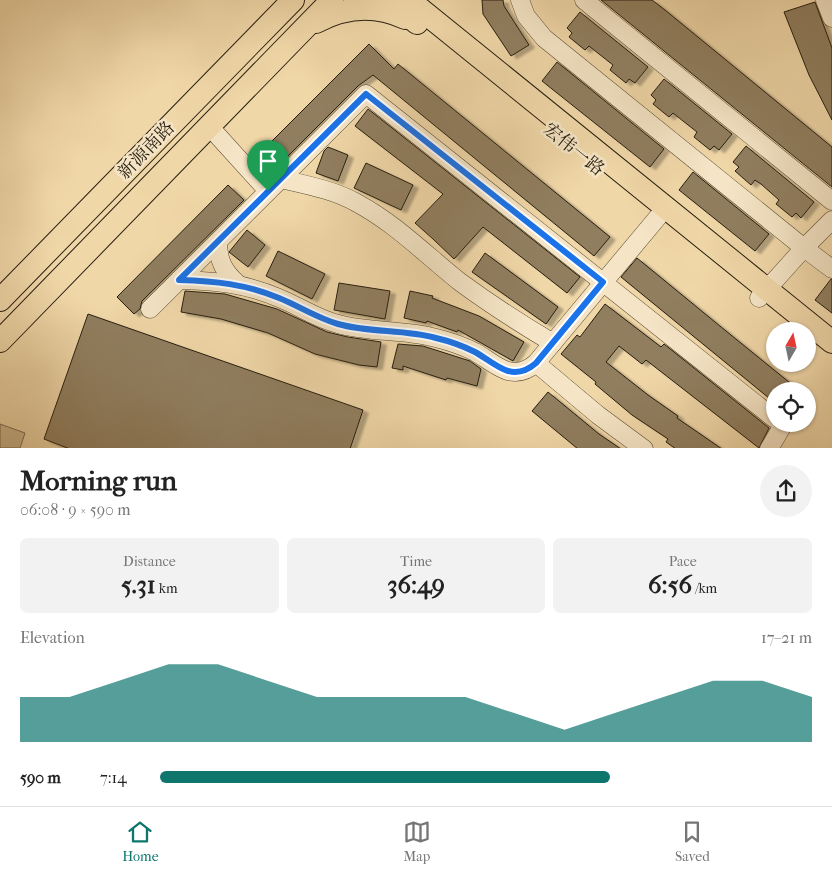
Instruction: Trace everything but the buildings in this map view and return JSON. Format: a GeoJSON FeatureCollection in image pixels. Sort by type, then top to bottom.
{"type":"FeatureCollection","features":[{"type":"Feature","properties":{"kind":"main road"},"geometry":{"type":"LineString","coordinates":[[0,341],[332,0]]}},
{"type":"Feature","properties":{"kind":"main road","name":"宏伟一路"},"geometry":{"type":"LineString","coordinates":[[389,0],[423,14],[763,294]]}},
{"type":"Feature","properties":{"kind":"main road","name":"宏伟一路"},"geometry":{"type":"LineString","coordinates":[[410,0],[423,14],[658,217],[763,294]]}},
{"type":"Feature","properties":{"kind":"main road","name":"新源南路"},"geometry":{"type":"LineString","coordinates":[[0,300],[292,1]]}},
{"type":"Feature","properties":{"kind":"main road"},"geometry":{"type":"LineString","coordinates":[[304,29],[346,10],[375,8],[398,15],[423,14]]}},
{"type":"Feature","properties":{"kind":"main road"},"geometry":{"type":"LineString","coordinates":[[763,294],[792,322]]}},
{"type":"Feature","properties":{"kind":"main road"},"geometry":{"type":"LineString","coordinates":[[763,294],[832,342]]}},
{"type":"Feature","properties":{"kind":"main road"},"geometry":{"type":"LineString","coordinates":[[816,343],[832,356]]}},
{"type":"Feature","properties":{"kind":"lane"},"geometry":{"type":"LineString","coordinates":[[520,0],[526,16],[544,38],[832,269]]}},
{"type":"Feature","properties":{"kind":"lane"},"geometry":{"type":"LineString","coordinates":[[584,0],[832,201]]}},
{"type":"Feature","properties":{"kind":"lane"},"geometry":{"type":"LineString","coordinates":[[825,0],[832,18]]}},
{"type":"Feature","properties":{"kind":"lane"},"geometry":{"type":"LineString","coordinates":[[150,309],[366,94],[766,412]]}},
{"type":"Feature","properties":{"kind":"lane"},"geometry":{"type":"LineString","coordinates":[[209,126],[268,191]]}},
{"type":"Feature","properties":{"kind":"lane"},"geometry":{"type":"LineString","coordinates":[[281,179],[319,188],[346,198],[389,222],[476,293],[506,314],[553,342]]}},
{"type":"Feature","properties":{"kind":"lane"},"geometry":{"type":"LineString","coordinates":[[179,280],[219,281],[239,285],[281,298],[309,313],[337,324],[367,330],[397,331],[436,338],[473,351],[507,371],[518,372],[528,370],[536,363],[658,217]]}},
{"type":"Feature","properties":{"kind":"lane"},"geometry":{"type":"LineString","coordinates":[[763,294],[832,220]]}},
{"type":"Feature","properties":{"kind":"lane"},"geometry":{"type":"LineString","coordinates":[[218,242],[218,254],[222,266],[239,285]]}},
{"type":"Feature","properties":{"kind":"lane"},"geometry":{"type":"LineString","coordinates":[[536,363],[592,410],[644,448]]}},
{"type":"Feature","properties":{"kind":"lane"},"geometry":{"type":"LineString","coordinates":[[769,448],[779,432]]}},
{"type":"Feature","properties":{"kind":"shaded area"},"geometry":{"type":"Polygon","coordinates":[[[0,424],[25,433],[20,448],[0,448],[0,424]]]}},
{"type":"Feature","properties":{"kind":"route"},"geometry":{"type":"LineString","coordinates":[[366,94],[603,282],[536,363],[528,370],[518,372],[507,371],[473,351],[436,338],[397,331],[367,330],[337,324],[309,313],[281,298],[250,287],[219,281],[179,280],[268,191],[366,94]]}}]}
